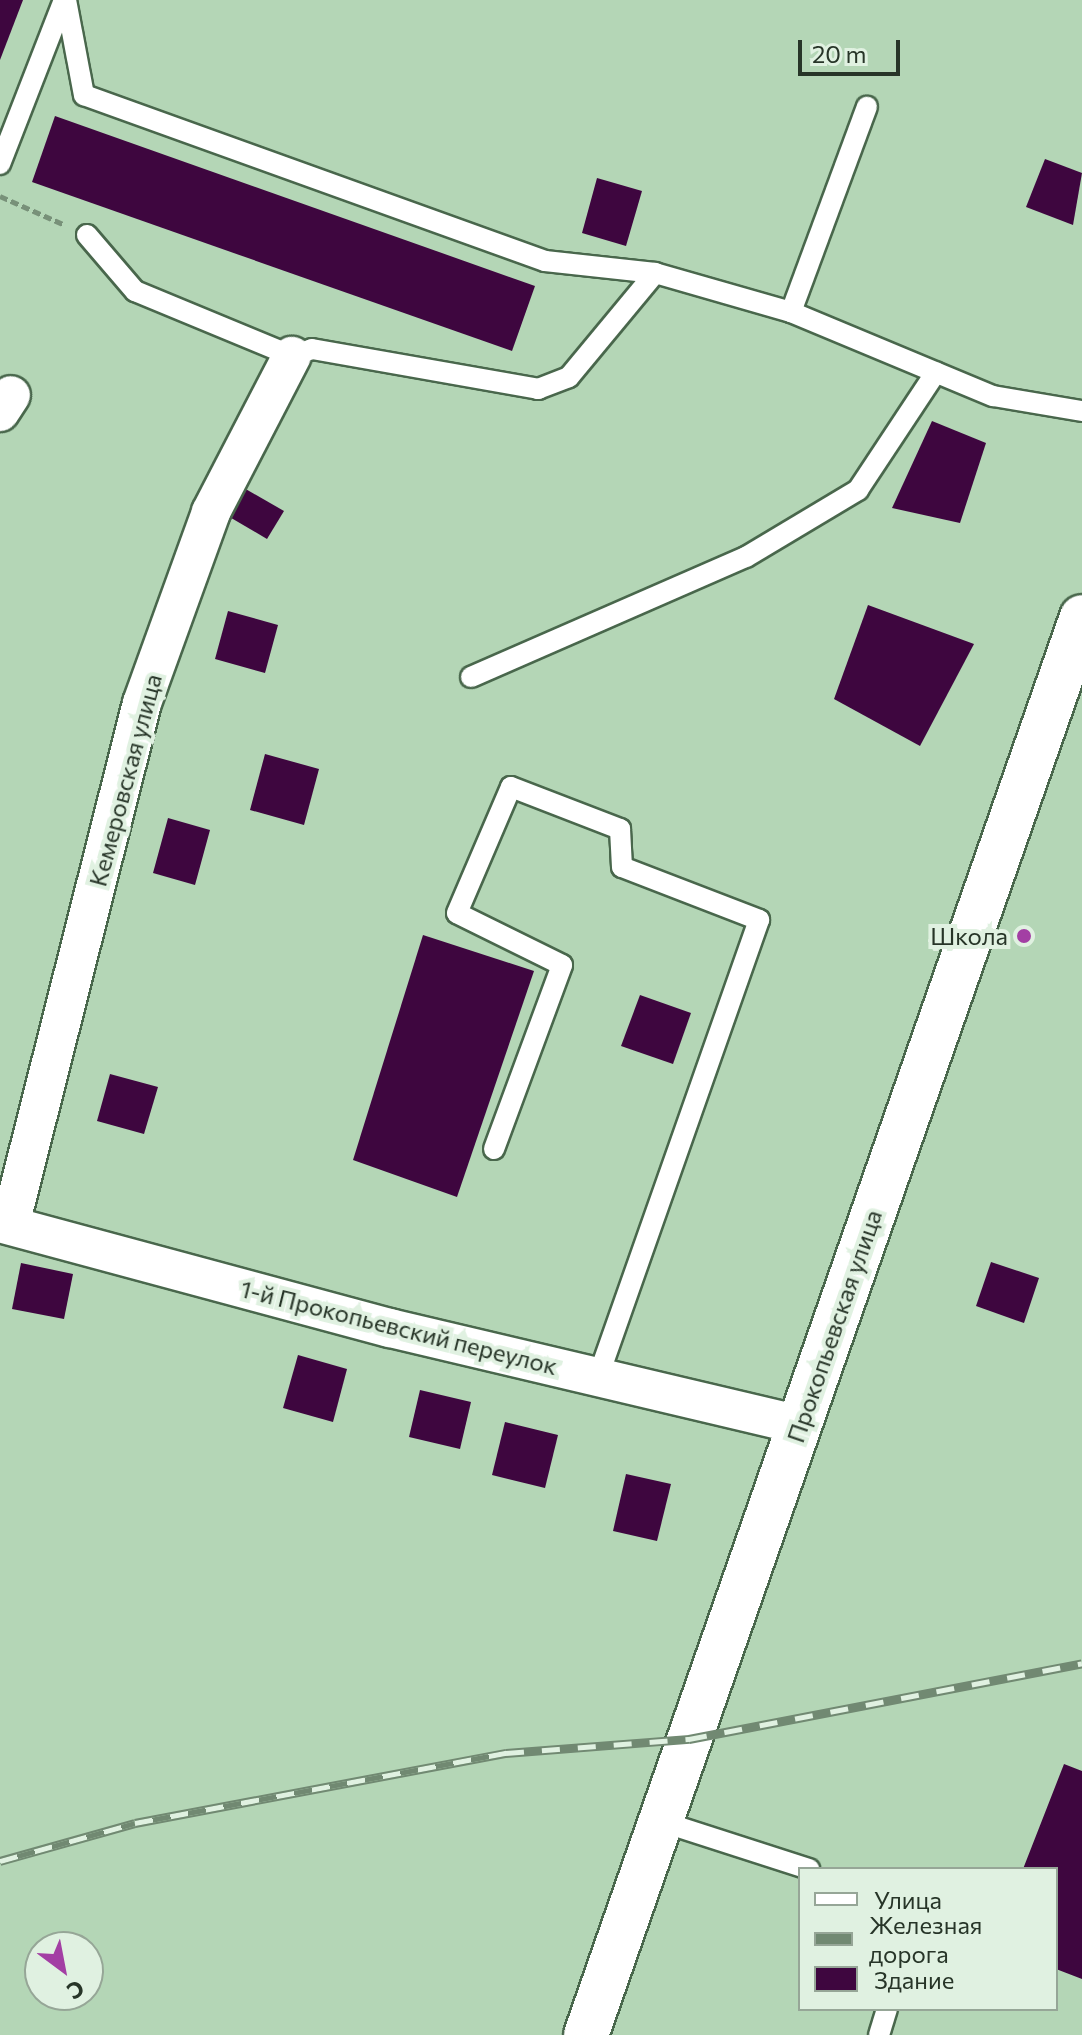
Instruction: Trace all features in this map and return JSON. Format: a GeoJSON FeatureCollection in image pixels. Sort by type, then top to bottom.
{"type":"FeatureCollection","features":[{"type":"Feature","properties":{"kind":"main road","name":"Прокопьевская улица"},"geometry":{"type":"LineString","coordinates":[[586,2035],[1082,617]]}},
{"type":"Feature","properties":{"kind":"street","name":"Кемеровская улица"},"geometry":{"type":"LineString","coordinates":[[5,1224],[142,703],[211,512],[292,356]]}},
{"type":"Feature","properties":{"kind":"street","name":"1-й Прокопьевский переулок"},"geometry":{"type":"LineString","coordinates":[[5,1224],[598,1377],[799,1425]]}},
{"type":"Feature","properties":{"kind":"lane"},"geometry":{"type":"LineString","coordinates":[[0,164],[65,0]]}},
{"type":"Feature","properties":{"kind":"lane"},"geometry":{"type":"LineString","coordinates":[[65,0],[84,95],[545,261],[655,273],[791,312],[993,396],[1082,411]]}},
{"type":"Feature","properties":{"kind":"lane"},"geometry":{"type":"LineString","coordinates":[[791,312],[867,107]]}},
{"type":"Feature","properties":{"kind":"lane"},"geometry":{"type":"LineString","coordinates":[[87,235],[135,291],[292,356],[312,349],[538,389],[569,377],[655,273]]}},
{"type":"Feature","properties":{"kind":"lane"},"geometry":{"type":"LineString","coordinates":[[471,677],[746,557],[858,490],[936,372]]}},
{"type":"Feature","properties":{"kind":"lane"},"geometry":{"type":"LineString","coordinates":[[494,1149],[562,965],[457,913],[511,787],[620,829],[622,867],[759,920],[598,1377]]}},
{"type":"Feature","properties":{"kind":"lane"},"geometry":{"type":"LineString","coordinates":[[660,1821],[803,1867]]}},
{"type":"Feature","properties":{"kind":"lane"},"geometry":{"type":"LineString","coordinates":[[879,2035],[886,2011]]}},
{"type":"Feature","properties":{"kind":"path"},"geometry":{"type":"LineString","coordinates":[[0,196],[87,235]]}},
{"type":"Feature","properties":{"kind":"building"},"geometry":{"type":"Polygon","coordinates":[[[0,0],[23,0],[0,60],[0,0]]]}},
{"type":"Feature","properties":{"kind":"building"},"geometry":{"type":"Polygon","coordinates":[[[55,116],[535,286],[512,351],[32,182],[55,116]]]}},
{"type":"Feature","properties":{"kind":"building"},"geometry":{"type":"Polygon","coordinates":[[[1045,159],[1082,173],[1073,225],[1026,207],[1045,159]]]}},
{"type":"Feature","properties":{"kind":"building"},"geometry":{"type":"Polygon","coordinates":[[[597,178],[642,191],[626,246],[582,233],[597,178]]]}},
{"type":"Feature","properties":{"kind":"building"},"geometry":{"type":"Polygon","coordinates":[[[932,421],[986,443],[960,523],[892,508],[932,421]]]}},
{"type":"Feature","properties":{"kind":"building"},"geometry":{"type":"Polygon","coordinates":[[[237,484],[284,511],[267,539],[221,512],[237,484]]]}},
{"type":"Feature","properties":{"kind":"building"},"geometry":{"type":"Polygon","coordinates":[[[868,605],[974,644],[920,746],[834,699],[868,605]]]}},
{"type":"Feature","properties":{"kind":"building"},"geometry":{"type":"Polygon","coordinates":[[[228,611],[278,625],[265,673],[215,659],[228,611]]]}},
{"type":"Feature","properties":{"kind":"building"},"geometry":{"type":"Polygon","coordinates":[[[265,754],[319,769],[304,825],[250,810],[265,754]]]}},
{"type":"Feature","properties":{"kind":"building"},"geometry":{"type":"Polygon","coordinates":[[[168,818],[210,830],[195,885],[153,873],[168,818]]]}},
{"type":"Feature","properties":{"kind":"building"},"geometry":{"type":"Polygon","coordinates":[[[423,935],[534,971],[457,1197],[353,1160],[423,935]]]}},
{"type":"Feature","properties":{"kind":"building"},"geometry":{"type":"Polygon","coordinates":[[[640,995],[691,1013],[673,1064],[621,1046],[640,995]]]}},
{"type":"Feature","properties":{"kind":"building"},"geometry":{"type":"Polygon","coordinates":[[[110,1074],[158,1087],[144,1134],[97,1121],[110,1074]]]}},
{"type":"Feature","properties":{"kind":"building"},"geometry":{"type":"Polygon","coordinates":[[[991,1262],[1039,1278],[1024,1323],[976,1306],[991,1262]]]}},
{"type":"Feature","properties":{"kind":"building"},"geometry":{"type":"Polygon","coordinates":[[[21,1263],[73,1274],[64,1319],[12,1309],[21,1263]]]}},
{"type":"Feature","properties":{"kind":"building"},"geometry":{"type":"Polygon","coordinates":[[[298,1355],[347,1369],[333,1422],[283,1408],[298,1355]]]}},
{"type":"Feature","properties":{"kind":"building"},"geometry":{"type":"Polygon","coordinates":[[[420,1390],[471,1402],[460,1449],[409,1437],[420,1390]]]}},
{"type":"Feature","properties":{"kind":"building"},"geometry":{"type":"Polygon","coordinates":[[[505,1422],[558,1435],[545,1488],[492,1475],[505,1422]]]}},
{"type":"Feature","properties":{"kind":"building"},"geometry":{"type":"Polygon","coordinates":[[[626,1474],[671,1484],[657,1541],[613,1531],[626,1474]]]}},
{"type":"Feature","properties":{"kind":"building"},"geometry":{"type":"Polygon","coordinates":[[[1064,1764],[1082,1771],[1082,1979],[1058,1970],[1058,1867],[1024,1867],[1064,1764]]]}},
{"type":"Feature","properties":{"kind":"railway"},"geometry":{"type":"LineString","coordinates":[[0,1861],[135,1823],[506,1753],[689,1739],[1082,1663]]}},
{"type":"Feature","properties":{"kind":"place","name":"Школа"},"geometry":{"type":"Point","coordinates":[1024,936]}}]}
